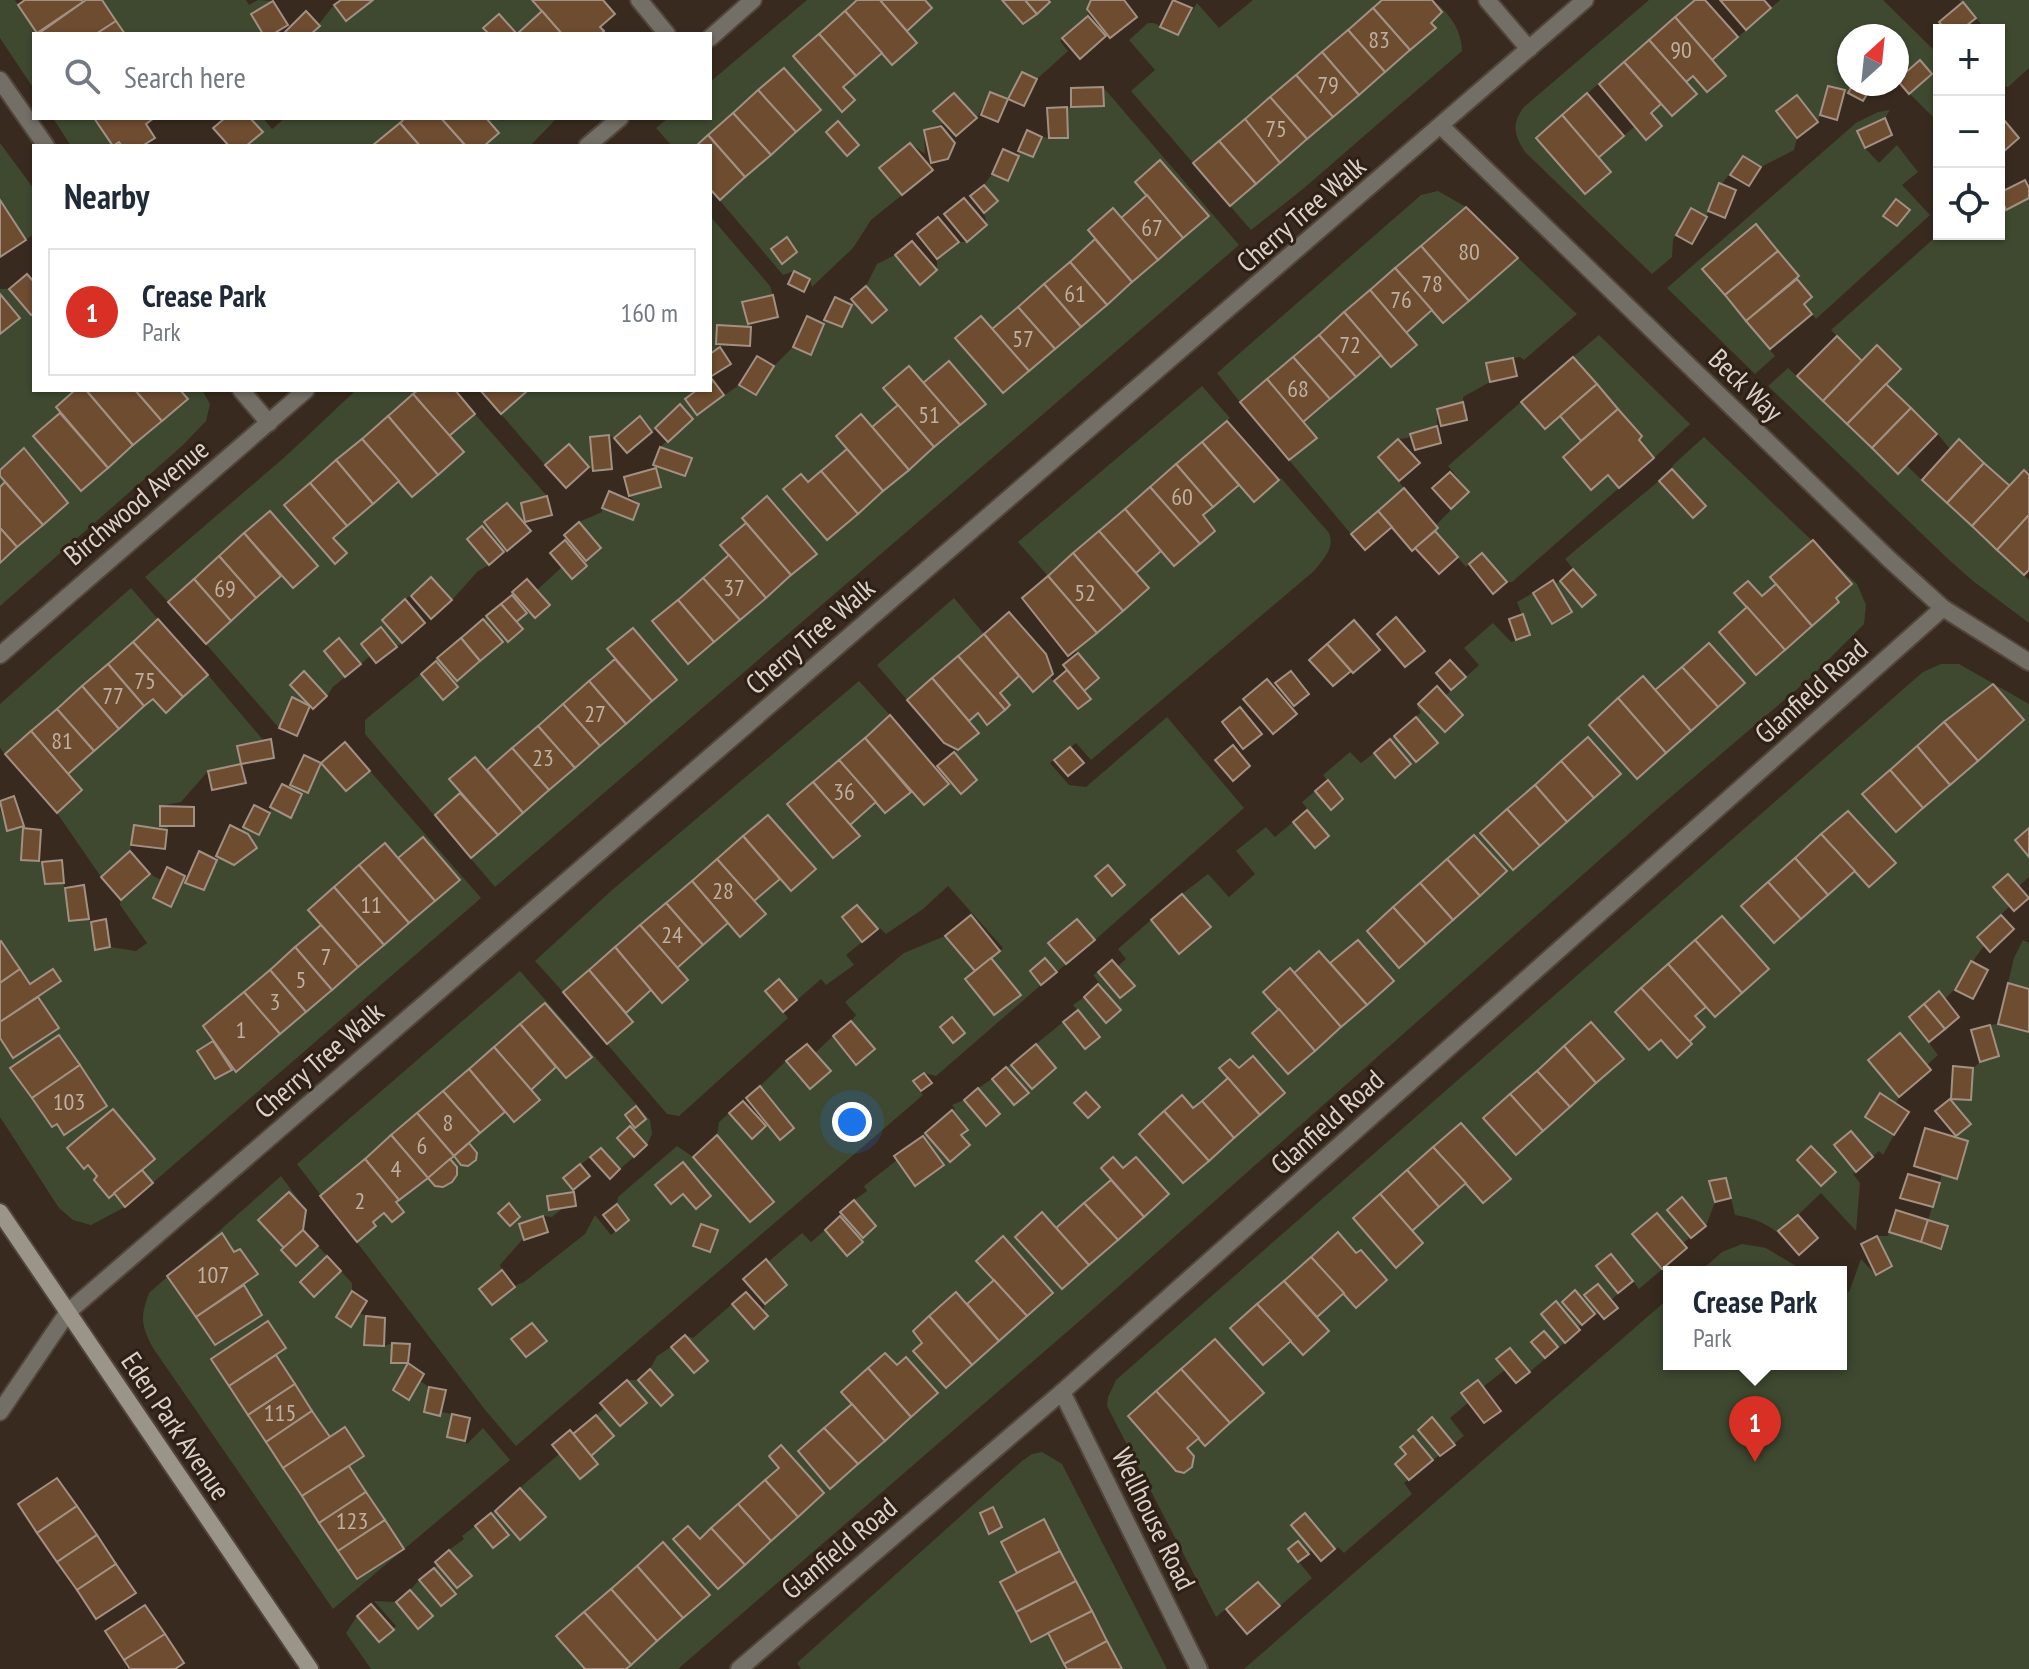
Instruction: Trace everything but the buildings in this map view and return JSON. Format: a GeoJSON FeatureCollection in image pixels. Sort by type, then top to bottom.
{"type":"FeatureCollection","features":[{"type":"Feature","properties":{"kind":"street"},"geometry":{"type":"LineString","coordinates":[[639,0],[665,32]]}},
{"type":"Feature","properties":{"kind":"street"},"geometry":{"type":"LineString","coordinates":[[712,36],[753,0]]}},
{"type":"Feature","properties":{"kind":"street"},"geometry":{"type":"LineString","coordinates":[[1487,0],[1529,49]]}},
{"type":"Feature","properties":{"kind":"street","name":"Cherry Tree Walk"},"geometry":{"type":"LineString","coordinates":[[0,1412],[68,1312],[1442,127],[1585,0]]}},
{"type":"Feature","properties":{"kind":"street"},"geometry":{"type":"LineString","coordinates":[[0,80],[45,144]]}},
{"type":"Feature","properties":{"kind":"street"},"geometry":{"type":"LineString","coordinates":[[589,144],[618,120]]}},
{"type":"Feature","properties":{"kind":"street","name":"Beck Way"},"geometry":{"type":"LineString","coordinates":[[1442,127],[1943,608],[2029,662]]}},
{"type":"Feature","properties":{"kind":"street"},"geometry":{"type":"LineString","coordinates":[[243,392],[269,423]]}},
{"type":"Feature","properties":{"kind":"street","name":"Birchwood Avenue"},"geometry":{"type":"LineString","coordinates":[[0,655],[304,392]]}},
{"type":"Feature","properties":{"kind":"street","name":"Glanfield Road"},"geometry":{"type":"LineString","coordinates":[[739,1669],[1062,1392],[1943,608]]}},
{"type":"Feature","properties":{"kind":"street","name":"Eden Park Avenue"},"geometry":{"type":"LineString","coordinates":[[0,1212],[310,1669]]}},
{"type":"Feature","properties":{"kind":"street","name":"Wellhouse Road"},"geometry":{"type":"LineString","coordinates":[[1062,1392],[1199,1669]]}},
{"type":"Feature","properties":{"kind":"green space"},"geometry":{"type":"Polygon","coordinates":[[[0,0],[15,0],[37,32],[32,32],[32,86],[0,38],[0,0]]]}},
{"type":"Feature","properties":{"kind":"green space"},"geometry":{"type":"Polygon","coordinates":[[[102,0],[246,0],[249,5],[258,0],[273,1],[251,14],[262,32],[124,32],[102,0]]]}},
{"type":"Feature","properties":{"kind":"green space"},"geometry":{"type":"Polygon","coordinates":[[[373,0],[532,0],[542,11],[519,32],[515,32],[499,15],[484,28],[487,32],[313,32],[334,5],[346,21],[373,0]]]}},
{"type":"Feature","properties":{"kind":"green space"},"geometry":{"type":"Polygon","coordinates":[[[807,0],[1091,0],[1088,16],[1060,41],[1068,51],[1037,79],[1022,72],[1008,99],[990,92],[977,118],[934,112],[944,123],[924,130],[925,154],[910,143],[880,168],[902,195],[871,220],[853,248],[812,287],[810,279],[794,271],[783,275],[712,191],[712,144],[670,144],[656,128],[666,120],[712,120],[712,80],[807,0]]]}},
{"type":"Feature","properties":{"kind":"green space"},"geometry":{"type":"Polygon","coordinates":[[[1253,0],[1382,0],[1193,163],[1131,91],[1155,70],[1129,40],[1148,23],[1178,35],[1197,3],[1219,28],[1253,0]]]}},
{"type":"Feature","properties":{"kind":"green space"},"geometry":{"type":"Polygon","coordinates":[[[1432,0],[1453,22],[1460,36],[1462,51],[1251,230],[1230,206],[1435,29],[1431,23],[1442,12],[1432,0]]]}},
{"type":"Feature","properties":{"kind":"green space"},"geometry":{"type":"Polygon","coordinates":[[[1649,0],[1695,0],[1536,138],[1585,193],[1598,158],[1635,126],[1646,139],[1662,127],[1651,113],[1661,104],[1672,116],[1697,94],[1686,82],[1693,76],[1707,92],[1726,76],[1712,60],[1780,0],[1883,0],[1907,24],[1837,24],[1837,89],[1828,86],[1818,122],[1797,95],[1776,111],[1797,138],[1794,150],[1761,167],[1743,156],[1717,191],[1707,217],[1691,208],[1673,240],[1672,257],[1652,274],[1525,152],[1516,130],[1517,119],[1524,107],[1649,0]]]}},
{"type":"Feature","properties":{"kind":"green space"},"geometry":{"type":"Polygon","coordinates":[[[1959,0],[2029,0],[2029,68],[2008,87],[2005,86],[2005,24],[1981,24],[1959,0]]]}},
{"type":"Feature","properties":{"kind":"green space"},"geometry":{"type":"Polygon","coordinates":[[[1909,26],[1933,49],[1933,117],[1909,93],[1909,26]]]}},
{"type":"Feature","properties":{"kind":"green space"},"geometry":{"type":"Polygon","coordinates":[[[1103,87],[1239,245],[495,887],[365,734],[365,720],[421,674],[443,699],[458,686],[436,661],[437,658],[457,681],[503,642],[483,619],[486,616],[508,642],[516,622],[527,613],[512,592],[550,605],[537,590],[562,567],[572,579],[601,548],[579,522],[602,512],[602,508],[633,520],[639,504],[629,496],[661,487],[653,465],[685,476],[691,458],[660,447],[693,419],[680,405],[652,432],[640,417],[614,438],[609,435],[590,437],[593,471],[569,444],[545,465],[482,392],[694,392],[685,399],[697,415],[739,385],[756,395],[774,366],[793,347],[811,355],[824,320],[842,327],[852,305],[851,299],[872,323],[887,310],[866,286],[877,264],[895,255],[920,284],[937,270],[937,259],[959,242],[967,242],[987,225],[984,213],[998,201],[984,185],[992,174],[1008,181],[1019,156],[1018,151],[1033,157],[1042,137],[1067,138],[1067,107],[1104,106],[1103,87]]]}},
{"type":"Feature","properties":{"kind":"green space"},"geometry":{"type":"Polygon","coordinates":[[[1890,110],[1885,118],[1857,132],[1865,148],[1879,163],[1897,145],[1918,172],[1902,185],[1930,215],[1816,319],[1804,304],[1812,297],[1797,279],[1799,275],[1756,224],[1703,269],[1775,356],[1755,374],[1667,288],[1856,123],[1878,112],[1890,110]]]}},
{"type":"Feature","properties":{"kind":"green space"},"geometry":{"type":"Polygon","coordinates":[[[54,120],[95,120],[111,144],[70,144],[54,120]]]}},
{"type":"Feature","properties":{"kind":"green space"},"geometry":{"type":"Polygon","coordinates":[[[252,120],[265,120],[272,129],[283,120],[555,120],[532,144],[248,144],[262,132],[252,120]]]}},
{"type":"Feature","properties":{"kind":"green space"},"geometry":{"type":"Polygon","coordinates":[[[0,143],[32,186],[32,235],[0,257],[0,143]]]}},
{"type":"Feature","properties":{"kind":"green space"},"geometry":{"type":"Polygon","coordinates":[[[1438,191],[1466,207],[1240,402],[1217,373],[1421,195],[1438,191]]]}},
{"type":"Feature","properties":{"kind":"green space"},"geometry":{"type":"Polygon","coordinates":[[[2029,198],[2029,475],[2024,471],[2010,486],[1960,439],[1950,449],[1886,384],[1900,368],[1877,346],[1862,361],[1831,330],[1933,239],[2005,240],[2005,208],[2029,198]]]}},
{"type":"Feature","properties":{"kind":"green space"},"geometry":{"type":"Polygon","coordinates":[[[712,218],[770,286],[773,295],[743,302],[751,327],[717,325],[716,344],[731,364],[712,378],[712,218]]]}},
{"type":"Feature","properties":{"kind":"green space"},"geometry":{"type":"Polygon","coordinates":[[[1518,258],[1577,314],[1524,360],[1520,357],[1487,363],[1490,382],[1463,397],[1463,402],[1437,409],[1437,426],[1398,439],[1378,456],[1404,488],[1351,534],[1289,460],[1317,438],[1303,422],[1381,355],[1392,367],[1417,346],[1406,333],[1432,310],[1444,323],[1518,258]]]}},
{"type":"Feature","properties":{"kind":"green space"},"geometry":{"type":"Polygon","coordinates":[[[0,289],[9,289],[32,314],[32,392],[203,392],[210,404],[206,421],[182,446],[0,606],[0,334],[20,318],[0,294],[0,289]]]}},
{"type":"Feature","properties":{"kind":"green space"},"geometry":{"type":"Polygon","coordinates":[[[1599,335],[1690,424],[1654,458],[1639,440],[1642,436],[1573,357],[1599,335]]]}},
{"type":"Feature","properties":{"kind":"green space"},"geometry":{"type":"Polygon","coordinates":[[[1788,368],[1898,474],[1906,465],[2029,580],[2029,623],[1947,558],[1768,386],[1788,368]]]}},
{"type":"Feature","properties":{"kind":"green space"},"geometry":{"type":"Polygon","coordinates":[[[1202,386],[1230,418],[1048,576],[1018,542],[1202,386]]]}},
{"type":"Feature","properties":{"kind":"green space"},"geometry":{"type":"Polygon","coordinates":[[[354,392],[416,392],[285,505],[346,553],[333,538],[399,481],[412,497],[463,453],[449,436],[475,414],[547,496],[521,503],[525,522],[507,503],[484,522],[507,551],[504,552],[482,526],[467,538],[489,565],[478,571],[452,600],[431,578],[382,619],[402,643],[397,647],[381,627],[361,643],[370,656],[361,664],[339,639],[324,650],[345,677],[327,696],[304,672],[310,706],[292,698],[279,728],[206,644],[281,576],[293,588],[318,566],[270,511],[168,602],[145,577],[286,456],[354,392]]]}},
{"type":"Feature","properties":{"kind":"green space"},"geometry":{"type":"Polygon","coordinates":[[[1521,402],[1545,429],[1560,416],[1581,441],[1563,457],[1608,475],[1619,488],[1512,582],[1507,582],[1482,553],[1466,567],[1435,531],[1438,528],[1436,525],[1469,492],[1448,466],[1521,402]]]}},
{"type":"Feature","properties":{"kind":"green space"},"geometry":{"type":"Polygon","coordinates":[[[1704,437],[1857,584],[1866,605],[1864,624],[1810,678],[1658,808],[1083,1318],[678,1669],[371,1669],[346,1633],[357,1616],[379,1642],[396,1626],[374,1601],[396,1602],[418,1628],[410,1590],[419,1580],[442,1606],[456,1594],[434,1568],[437,1565],[457,1588],[471,1576],[449,1550],[464,1539],[462,1536],[475,1526],[493,1547],[509,1535],[491,1513],[495,1511],[520,1539],[545,1517],[520,1488],[522,1486],[559,1454],[580,1479],[598,1465],[591,1456],[614,1436],[596,1415],[604,1408],[620,1426],[646,1403],[627,1380],[638,1380],[661,1405],[673,1395],[650,1369],[657,1356],[671,1347],[694,1372],[708,1361],[685,1335],[693,1338],[732,1304],[754,1328],[768,1316],[763,1311],[765,1304],[787,1285],[768,1262],[802,1233],[811,1242],[825,1230],[847,1255],[863,1242],[840,1216],[840,1212],[862,1238],[876,1226],[854,1200],[867,1191],[864,1186],[897,1160],[915,1186],[944,1166],[923,1136],[925,1133],[969,1145],[961,1135],[968,1129],[952,1110],[955,1109],[952,1105],[964,1100],[986,1126],[1000,1114],[978,1088],[992,1079],[1014,1105],[1028,1093],[1006,1067],[1011,1065],[1033,1089],[1056,1068],[1036,1044],[1063,1022],[1085,1049],[1100,1037],[1073,1005],[1084,997],[1106,1023],[1120,1010],[1093,975],[1098,972],[1120,998],[1134,985],[1118,966],[1126,959],[1118,949],[1151,920],[1179,954],[1210,928],[1182,894],[1208,874],[1229,897],[1255,874],[1236,851],[1266,827],[1275,837],[1293,822],[1315,848],[1329,837],[1302,802],[1315,791],[1331,809],[1343,800],[1323,775],[1350,752],[1361,763],[1374,753],[1395,778],[1411,764],[1390,739],[1394,736],[1416,761],[1438,743],[1416,717],[1421,712],[1417,707],[1418,704],[1445,732],[1463,716],[1445,696],[1479,665],[1464,648],[1493,623],[1511,642],[1530,636],[1517,602],[1533,593],[1552,623],[1555,584],[1560,581],[1582,607],[1596,596],[1565,559],[1659,481],[1693,517],[1705,506],[1672,469],[1704,437]]]}},
{"type":"Feature","properties":{"kind":"green space"},"geometry":{"type":"Polygon","coordinates":[[[1281,478],[1329,533],[1329,549],[1314,571],[1091,760],[1076,743],[1050,763],[1069,785],[1086,787],[1167,717],[1244,808],[1095,940],[1077,919],[1049,942],[1066,964],[1057,972],[1045,958],[1030,970],[1041,985],[936,1076],[924,1073],[914,1081],[923,1095],[516,1446],[297,1164],[520,971],[650,1120],[652,1134],[647,1145],[630,1126],[617,1138],[634,1157],[620,1169],[601,1149],[563,1178],[574,1192],[548,1196],[550,1210],[563,1208],[552,1217],[543,1216],[500,1265],[514,1286],[524,1282],[585,1234],[595,1215],[611,1235],[629,1220],[617,1204],[618,1197],[677,1146],[693,1157],[750,1222],[774,1201],[717,1135],[719,1122],[729,1113],[751,1139],[768,1125],[780,1140],[794,1128],[760,1086],[786,1061],[811,1089],[831,1071],[815,1053],[833,1036],[856,1064],[874,1050],[851,1021],[856,1015],[845,1002],[904,953],[945,936],[975,971],[995,1015],[1020,995],[991,958],[1003,948],[948,886],[923,909],[886,934],[857,905],[842,917],[862,942],[846,955],[854,965],[826,985],[821,979],[797,1000],[779,979],[766,991],[788,1018],[679,1116],[667,1114],[607,1044],[633,1022],[626,1013],[651,990],[662,1002],[688,981],[677,968],[728,923],[741,937],[766,915],[754,901],[780,879],[791,891],[816,869],[769,815],[563,992],[535,961],[611,891],[859,681],[890,715],[788,804],[860,836],[850,825],[876,802],[885,813],[911,792],[924,805],[951,783],[961,794],[977,781],[954,752],[979,733],[969,721],[978,713],[988,724],[1010,706],[1000,693],[1019,676],[1033,691],[1050,677],[1077,709],[1090,699],[1084,691],[1099,678],[1075,650],[1148,589],[1136,573],[1161,551],[1215,531],[1203,515],[1239,485],[1254,502],[1281,478]]]}},
{"type":"Feature","properties":{"kind":"green space"},"geometry":{"type":"Polygon","coordinates":[[[131,588],[158,619],[5,754],[0,748],[0,704],[131,588]]]}},
{"type":"Feature","properties":{"kind":"green space"},"geometry":{"type":"Polygon","coordinates":[[[954,598],[984,634],[907,700],[877,665],[954,598]]]}},
{"type":"Feature","properties":{"kind":"green space"},"geometry":{"type":"Polygon","coordinates":[[[1941,664],[1959,664],[2029,704],[2029,828],[2015,840],[2029,857],[2029,877],[2019,886],[2008,874],[1994,886],[2010,906],[1978,936],[1985,945],[1945,999],[1938,992],[1909,1016],[1938,1055],[1927,1065],[1900,1034],[1868,1060],[1899,1097],[1896,1103],[1880,1094],[1866,1117],[1894,1135],[1883,1155],[1879,1151],[1853,1174],[1860,1183],[1856,1231],[1821,1193],[1798,1215],[1818,1238],[1799,1255],[1772,1228],[1735,1215],[1731,1198],[1715,1202],[1706,1226],[1683,1243],[1687,1248],[1639,1289],[1633,1281],[1611,1300],[1618,1308],[1604,1319],[1598,1312],[1516,1383],[1505,1370],[1484,1386],[1501,1411],[1484,1423],[1468,1403],[1450,1418],[1464,1436],[1404,1483],[1412,1494],[1344,1553],[1338,1547],[1321,1561],[1312,1550],[1299,1562],[1312,1578],[1280,1606],[1258,1582],[1216,1617],[1107,1406],[1116,1380],[1923,672],[1941,664]]]}},
{"type":"Feature","properties":{"kind":"green space"},"geometry":{"type":"Polygon","coordinates":[[[208,675],[263,740],[238,746],[241,764],[208,771],[181,802],[160,806],[160,826],[168,826],[167,830],[134,826],[130,851],[101,877],[57,813],[82,790],[68,774],[153,699],[166,713],[208,675]]]}},
{"type":"Feature","properties":{"kind":"green space"},"geometry":{"type":"Polygon","coordinates":[[[321,763],[346,791],[370,771],[481,898],[125,1207],[91,1225],[73,1220],[59,1208],[0,1117],[0,810],[7,831],[23,828],[21,860],[42,862],[45,884],[64,883],[69,921],[89,919],[95,949],[110,947],[136,951],[147,943],[120,905],[121,900],[150,874],[161,880],[153,898],[170,907],[185,876],[186,883],[204,890],[216,856],[234,865],[257,848],[248,834],[241,831],[243,827],[259,834],[270,807],[291,817],[302,794],[289,788],[290,785],[308,793],[321,763]]]}},
{"type":"Feature","properties":{"kind":"green space"},"geometry":{"type":"Polygon","coordinates":[[[2023,940],[2029,943],[2029,989],[2008,983],[2014,958],[2023,940]]]}},
{"type":"Feature","properties":{"kind":"green space"},"geometry":{"type":"Polygon","coordinates":[[[1990,1025],[2029,1032],[2029,1669],[1244,1669],[1663,1303],[1663,1370],[1847,1370],[1847,1291],[1861,1259],[1876,1275],[1892,1266],[1877,1236],[1888,1236],[1889,1232],[1941,1248],[1948,1226],[1928,1220],[1942,1174],[1957,1178],[1968,1141],[1956,1136],[1971,1124],[1951,1099],[1971,1100],[1973,1068],[1980,1062],[1999,1056],[1990,1025]]]}},
{"type":"Feature","properties":{"kind":"green space"},"geometry":{"type":"Polygon","coordinates":[[[281,1176],[306,1210],[289,1192],[258,1220],[296,1266],[318,1246],[327,1256],[300,1282],[314,1297],[341,1271],[352,1283],[352,1291],[336,1317],[351,1327],[360,1313],[366,1316],[384,1346],[392,1343],[391,1362],[408,1363],[393,1390],[408,1399],[420,1381],[429,1387],[424,1412],[439,1416],[441,1412],[452,1414],[447,1437],[467,1444],[483,1428],[510,1460],[333,1609],[153,1348],[143,1321],[149,1293],[281,1176]]]}},
{"type":"Feature","properties":{"kind":"green space"},"geometry":{"type":"Polygon","coordinates":[[[1742,1244],[1766,1248],[1796,1266],[1706,1266],[1722,1252],[1742,1244]]]}},
{"type":"Feature","properties":{"kind":"green space"},"geometry":{"type":"Polygon","coordinates":[[[1042,1452],[1062,1464],[1167,1669],[801,1669],[797,1663],[1022,1461],[1042,1452]]]}},
{"type":"Feature","properties":{"kind":"place","name":"Crease Park"},"geometry":{"type":"Point","coordinates":[1755,1462]}}]}
